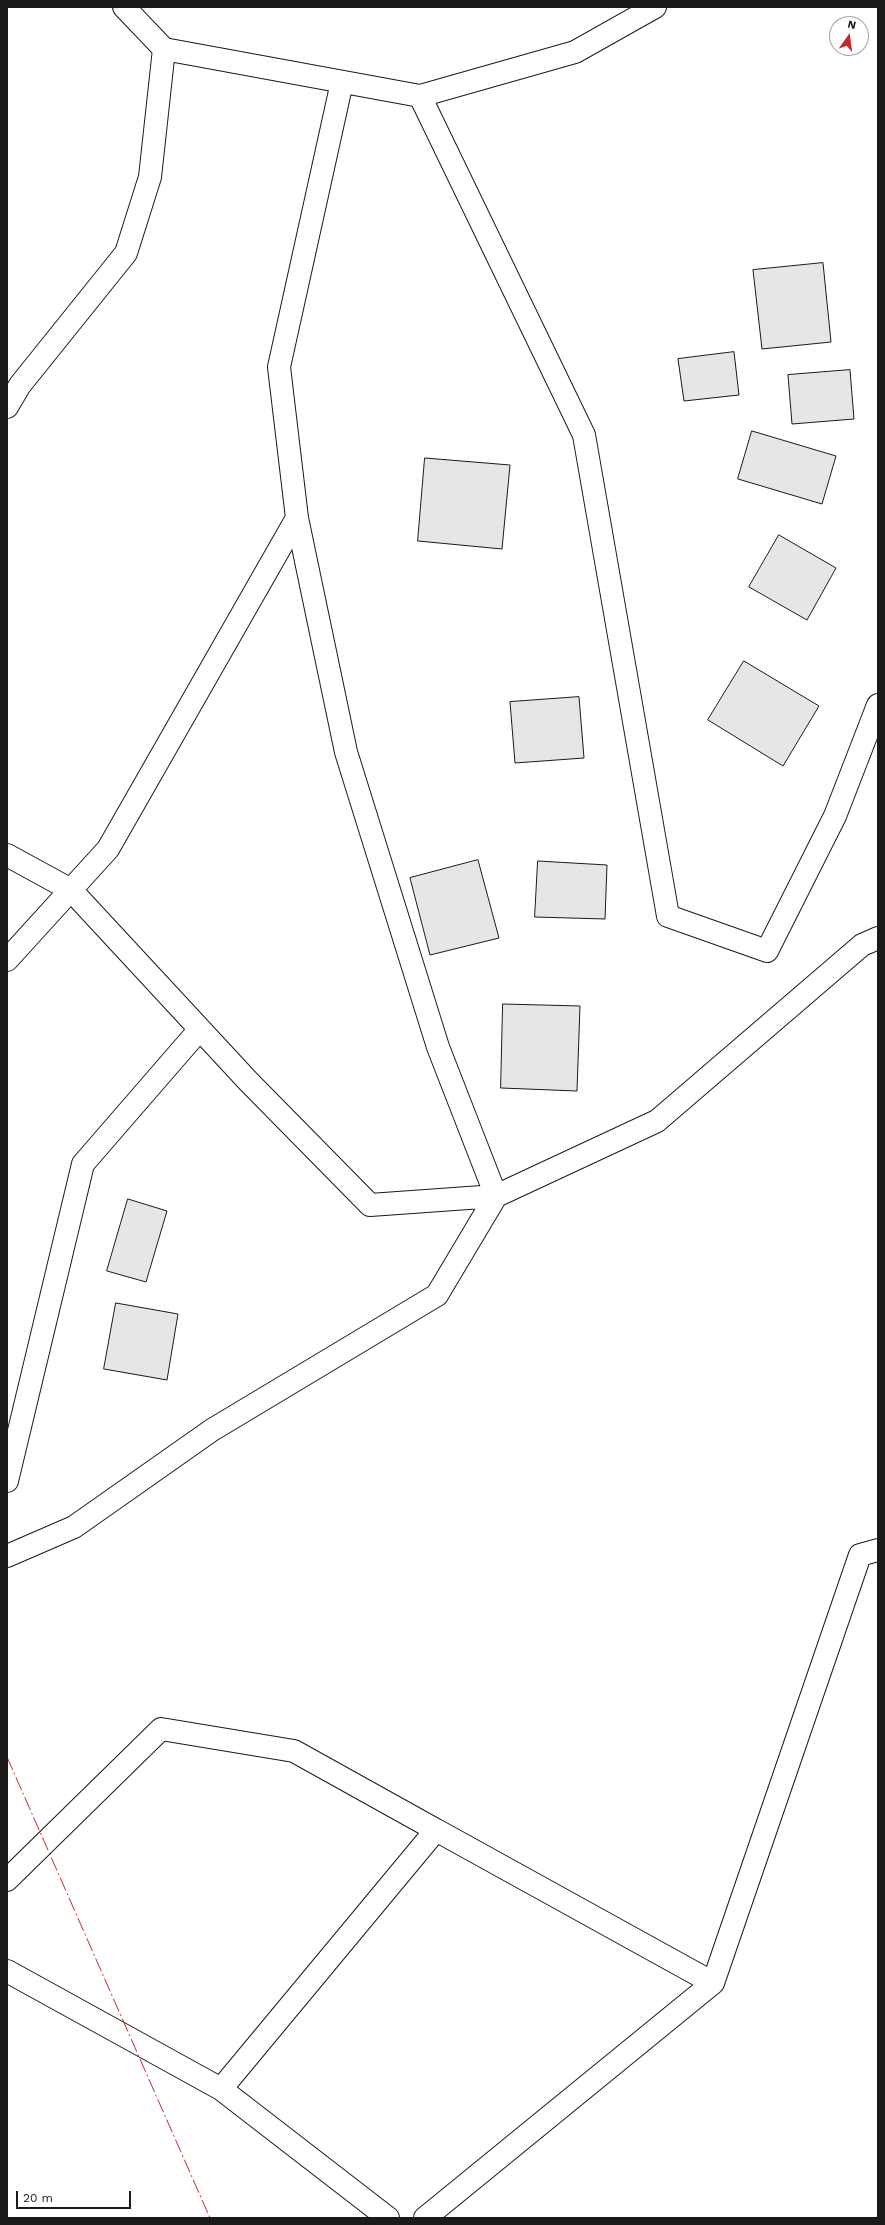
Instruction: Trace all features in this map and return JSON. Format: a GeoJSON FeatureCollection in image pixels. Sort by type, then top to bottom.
{"type":"FeatureCollection","features":[{"type":"Feature","properties":{"kind":"street"},"geometry":{"type":"LineString","coordinates":[[124,7],[164,48],[420,96],[575,52],[655,7]]}},
{"type":"Feature","properties":{"kind":"street"},"geometry":{"type":"LineString","coordinates":[[7,407],[20,385],[126,253],[150,178],[164,48]]}},
{"type":"Feature","properties":{"kind":"street"},"geometry":{"type":"LineString","coordinates":[[342,82],[278,367],[297,518],[346,752],[438,1047],[496,1196]]}},
{"type":"Feature","properties":{"kind":"street"},"geometry":{"type":"LineString","coordinates":[[420,96],[584,435],[668,916],[767,951],[835,816],[878,705]]}},
{"type":"Feature","properties":{"kind":"street"},"geometry":{"type":"LineString","coordinates":[[7,960],[108,849],[297,518]]}},
{"type":"Feature","properties":{"kind":"street"},"geometry":{"type":"LineString","coordinates":[[7,855],[71,890],[200,1029],[370,1205],[496,1196],[658,1121],[862,945],[878,938]]}},
{"type":"Feature","properties":{"kind":"street"},"geometry":{"type":"LineString","coordinates":[[7,1481],[83,1164],[200,1029]]}},
{"type":"Feature","properties":{"kind":"street"},"geometry":{"type":"LineString","coordinates":[[7,1556],[74,1527],[212,1430],[437,1295],[496,1196]]}},
{"type":"Feature","properties":{"kind":"street"},"geometry":{"type":"LineString","coordinates":[[425,2218],[713,1983],[860,1555],[878,1550]]}},
{"type":"Feature","properties":{"kind":"street"},"geometry":{"type":"LineString","coordinates":[[7,1880],[161,1729],[294,1751],[713,1983]]}},
{"type":"Feature","properties":{"kind":"street"},"geometry":{"type":"LineString","coordinates":[[221,2089],[436,1830]]}},
{"type":"Feature","properties":{"kind":"street"},"geometry":{"type":"LineString","coordinates":[[7,1970],[221,2089],[388,2218]]}},
{"type":"Feature","properties":{"kind":"building"},"geometry":{"type":"Polygon","coordinates":[[[823,263],[831,342],[762,349],[753,270],[823,263]]]}},
{"type":"Feature","properties":{"kind":"building"},"geometry":{"type":"Polygon","coordinates":[[[734,352],[739,395],[684,401],[678,359],[734,352]]]}},
{"type":"Feature","properties":{"kind":"building"},"geometry":{"type":"Polygon","coordinates":[[[850,370],[854,419],[792,424],[788,375],[850,370]]]}},
{"type":"Feature","properties":{"kind":"building"},"geometry":{"type":"Polygon","coordinates":[[[752,431],[836,456],[822,504],[738,479],[752,431]]]}},
{"type":"Feature","properties":{"kind":"building"},"geometry":{"type":"Polygon","coordinates":[[[425,458],[510,465],[502,549],[418,541],[425,458]]]}},
{"type":"Feature","properties":{"kind":"building"},"geometry":{"type":"Polygon","coordinates":[[[779,535],[836,568],[807,620],[749,587],[779,535]]]}},
{"type":"Feature","properties":{"kind":"building"},"geometry":{"type":"Polygon","coordinates":[[[744,661],[819,706],[783,766],[708,720],[744,661]]]}},
{"type":"Feature","properties":{"kind":"building"},"geometry":{"type":"Polygon","coordinates":[[[579,697],[584,758],[515,763],[510,702],[579,697]]]}},
{"type":"Feature","properties":{"kind":"building"},"geometry":{"type":"Polygon","coordinates":[[[478,860],[499,938],[430,955],[410,878],[478,860]]]}},
{"type":"Feature","properties":{"kind":"building"},"geometry":{"type":"Polygon","coordinates":[[[538,861],[607,865],[605,919],[535,917],[538,861]]]}},
{"type":"Feature","properties":{"kind":"building"},"geometry":{"type":"Polygon","coordinates":[[[503,1004],[580,1006],[577,1091],[501,1088],[503,1004]]]}},
{"type":"Feature","properties":{"kind":"building"},"geometry":{"type":"Polygon","coordinates":[[[128,1199],[167,1211],[146,1282],[107,1271],[128,1199]]]}},
{"type":"Feature","properties":{"kind":"building"},"geometry":{"type":"Polygon","coordinates":[[[116,1303],[178,1314],[167,1380],[104,1369],[116,1303]]]}},
{"type":"Feature","properties":{"kind":"power"},"geometry":{"type":"LineString","coordinates":[[7,1757],[210,2218]]}}]}
